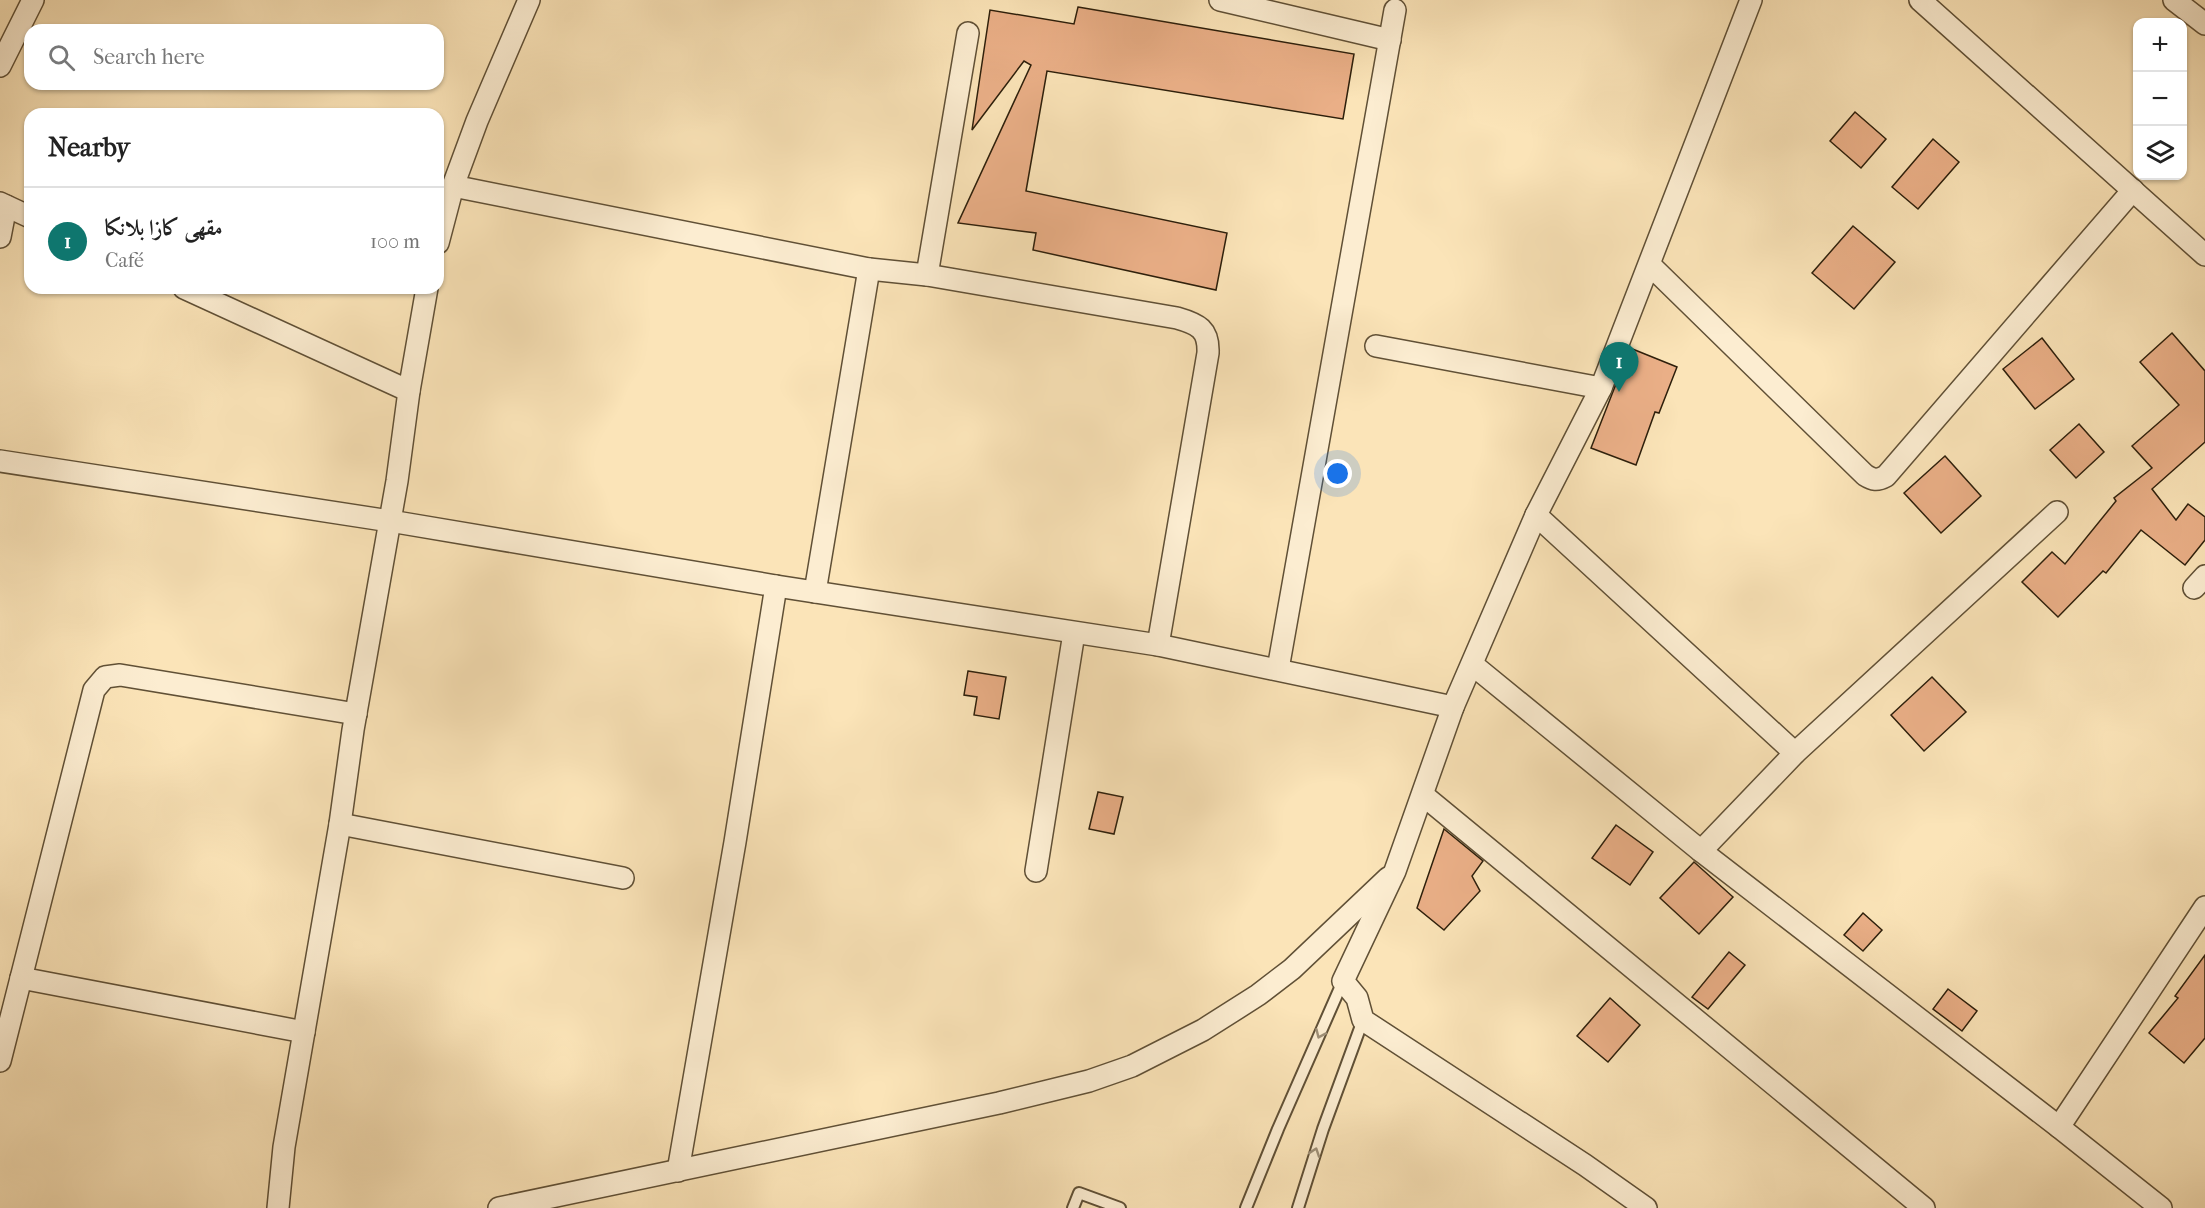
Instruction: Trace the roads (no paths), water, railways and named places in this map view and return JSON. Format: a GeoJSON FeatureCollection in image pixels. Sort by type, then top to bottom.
{"type":"FeatureCollection","features":[{"type":"Feature","properties":{"kind":"street"},"geometry":{"type":"LineString","coordinates":[[0,66],[33,0]]}},
{"type":"Feature","properties":{"kind":"street"},"geometry":{"type":"LineString","coordinates":[[444,220],[453,186],[477,121],[529,0]]}},
{"type":"Feature","properties":{"kind":"street"},"geometry":{"type":"LineString","coordinates":[[1220,0],[1390,40]]}},
{"type":"Feature","properties":{"kind":"street"},"geometry":{"type":"LineString","coordinates":[[1646,1208],[1585,1165],[1363,1020],[1357,998],[1343,981],[1395,871],[1453,707],[1536,515],[1601,388],[1751,0]]}},
{"type":"Feature","properties":{"kind":"street"},"geometry":{"type":"LineString","coordinates":[[1920,0],[2205,255]]}},
{"type":"Feature","properties":{"kind":"street"},"geometry":{"type":"LineString","coordinates":[[2174,0],[2205,24]]}},
{"type":"Feature","properties":{"kind":"street"},"geometry":{"type":"LineString","coordinates":[[1278,669],[1395,10]]}},
{"type":"Feature","properties":{"kind":"street"},"geometry":{"type":"LineString","coordinates":[[927,275],[968,33]]}},
{"type":"Feature","properties":{"kind":"street"},"geometry":{"type":"LineString","coordinates":[[453,186],[869,269],[927,275],[1191,322],[1209,339],[1158,645]]}},
{"type":"Feature","properties":{"kind":"street"},"geometry":{"type":"LineString","coordinates":[[1650,265],[1865,475],[1873,480],[1879,480],[1886,476],[2133,190]]}},
{"type":"Feature","properties":{"kind":"street"},"geometry":{"type":"LineString","coordinates":[[0,237],[3,204],[24,214]]}},
{"type":"Feature","properties":{"kind":"street"},"geometry":{"type":"LineString","coordinates":[[815,592],[869,269]]}},
{"type":"Feature","properties":{"kind":"street"},"geometry":{"type":"LineString","coordinates":[[197,294],[409,391]]}},
{"type":"Feature","properties":{"kind":"street"},"geometry":{"type":"LineString","coordinates":[[278,1208],[284,1147],[340,824],[356,714],[390,521],[426,294]]}},
{"type":"Feature","properties":{"kind":"street"},"geometry":{"type":"LineString","coordinates":[[1376,346],[1601,388]]}},
{"type":"Feature","properties":{"kind":"street"},"geometry":{"type":"LineString","coordinates":[[0,461],[390,521],[776,586],[1158,645],[1453,707]]}},
{"type":"Feature","properties":{"kind":"street"},"geometry":{"type":"LineString","coordinates":[[1701,851],[1795,753],[2057,512]]}},
{"type":"Feature","properties":{"kind":"street"},"geometry":{"type":"LineString","coordinates":[[1536,515],[1795,753]]}},
{"type":"Feature","properties":{"kind":"street"},"geometry":{"type":"LineString","coordinates":[[678,1171],[735,842],[776,586]]}},
{"type":"Feature","properties":{"kind":"street"},"geometry":{"type":"LineString","coordinates":[[1036,871],[1074,633]]}},
{"type":"Feature","properties":{"kind":"street"},"geometry":{"type":"LineString","coordinates":[[1473,665],[1701,851],[2161,1208]]}},
{"type":"Feature","properties":{"kind":"street"},"geometry":{"type":"LineString","coordinates":[[0,1061],[94,690],[105,677],[120,675],[356,714]]}},
{"type":"Feature","properties":{"kind":"street"},"geometry":{"type":"LineString","coordinates":[[1423,795],[1924,1208]]}},
{"type":"Feature","properties":{"kind":"street"},"geometry":{"type":"LineString","coordinates":[[340,824],[623,878]]}},
{"type":"Feature","properties":{"kind":"street"},"geometry":{"type":"LineString","coordinates":[[499,1208],[999,1103],[1089,1081],[1132,1066],[1203,1030],[1258,995],[1292,969],[1395,871]]}},
{"type":"Feature","properties":{"kind":"street"},"geometry":{"type":"LineString","coordinates":[[2059,1127],[2205,907]]}},
{"type":"Feature","properties":{"kind":"street"},"geometry":{"type":"LineString","coordinates":[[21,978],[304,1032]]}},
{"type":"Feature","properties":{"kind":"lane"},"geometry":{"type":"LineString","coordinates":[[1246,1208],[1343,981]]}},
{"type":"Feature","properties":{"kind":"lane"},"geometry":{"type":"LineString","coordinates":[[1298,1208],[1363,1020]]}},
{"type":"Feature","properties":{"kind":"lane"},"geometry":{"type":"LineString","coordinates":[[1073,1208],[1079,1193],[1120,1208]]}},
{"type":"Feature","properties":{"kind":"place","name":"مقهى كازا بلانكا"},"geometry":{"type":"Point","coordinates":[1619,392]}}]}
